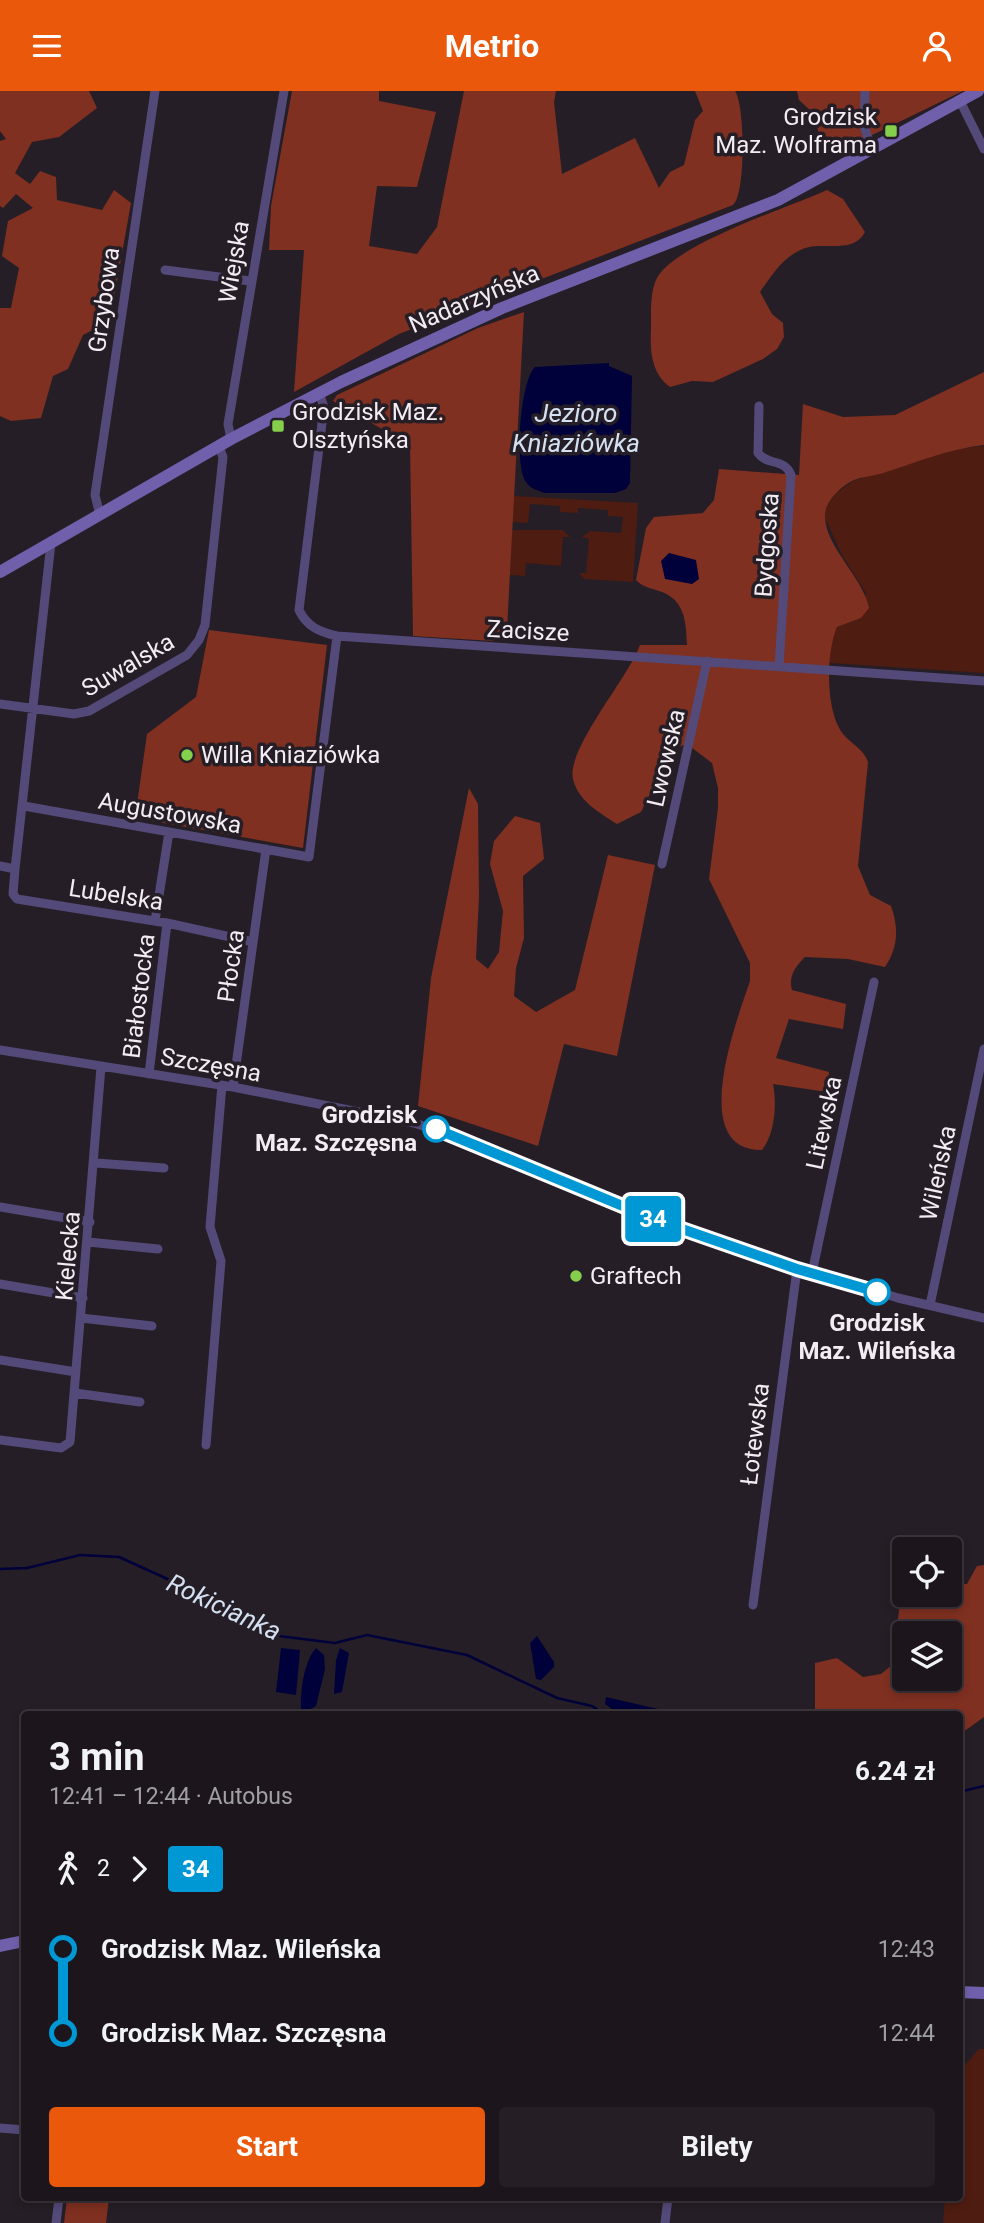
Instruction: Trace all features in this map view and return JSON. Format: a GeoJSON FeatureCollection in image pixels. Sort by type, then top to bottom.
{"type":"FeatureCollection","features":[{"type":"Feature","properties":{"kind":"street","name":"Grzybowa"},"geometry":{"type":"LineString","coordinates":[[100,515],[95,495],[155,91]]}},
{"type":"Feature","properties":{"kind":"street","name":"Wiejska"},"geometry":{"type":"LineString","coordinates":[[231,439],[228,423],[284,91]]}},
{"type":"Feature","properties":{"kind":"street"},"geometry":{"type":"LineString","coordinates":[[865,91],[864,126],[872,150]]}},
{"type":"Feature","properties":{"kind":"street","name":"Nadarzyńska"},"geometry":{"type":"LineString","coordinates":[[0,572],[231,439],[319,393],[502,308],[756,209],[872,150],[978,91]]}},
{"type":"Feature","properties":{"kind":"street"},"geometry":{"type":"LineString","coordinates":[[960,101],[984,149]]}},
{"type":"Feature","properties":{"kind":"street"},"geometry":{"type":"LineString","coordinates":[[165,270],[250,281]]}},
{"type":"Feature","properties":{"kind":"street","name":"Zacisze"},"geometry":{"type":"LineString","coordinates":[[319,393],[324,407],[299,610],[312,628],[337,636],[984,681]]}},
{"type":"Feature","properties":{"kind":"street","name":"Bydgoska"},"geometry":{"type":"LineString","coordinates":[[758,406],[758,453],[763,459],[783,464],[791,475],[779,667]]}},
{"type":"Feature","properties":{"kind":"street","name":"Suwalska"},"geometry":{"type":"LineString","coordinates":[[0,704],[74,714],[89,711],[180,660],[194,649],[205,625],[223,457],[219,447]]}},
{"type":"Feature","properties":{"kind":"street"},"geometry":{"type":"LineString","coordinates":[[0,866],[15,869],[51,543]]}},
{"type":"Feature","properties":{"kind":"street","name":"Augustowska"},"geometry":{"type":"LineString","coordinates":[[24,806],[309,857],[337,636]]}},
{"type":"Feature","properties":{"kind":"street","name":"Lwowska"},"geometry":{"type":"LineString","coordinates":[[662,864],[707,661]]}},
{"type":"Feature","properties":{"kind":"street","name":"Białostocka"},"geometry":{"type":"LineString","coordinates":[[155,921],[169,832]]}},
{"type":"Feature","properties":{"kind":"street","name":"Płocka"},"geometry":{"type":"LineString","coordinates":[[233,1087],[266,849]]}},
{"type":"Feature","properties":{"kind":"street","name":"Lubelska"},"geometry":{"type":"LineString","coordinates":[[15,869],[13,894],[17,899],[167,923],[253,942]]}},
{"type":"Feature","properties":{"kind":"street","name":"Białostocka"},"geometry":{"type":"LineString","coordinates":[[149,1074],[167,923]]}},
{"type":"Feature","properties":{"kind":"street","name":"Litewska"},"geometry":{"type":"LineString","coordinates":[[812,1273],[874,982]]}},
{"type":"Feature","properties":{"kind":"street","name":"Wileńska"},"geometry":{"type":"LineString","coordinates":[[930,1305],[984,1049]]}},
{"type":"Feature","properties":{"kind":"street","name":"Szczęsna"},"geometry":{"type":"LineString","coordinates":[[0,1050],[222,1085],[414,1123],[486,1147],[542,1174],[659,1221],[797,1269],[984,1318]]}},
{"type":"Feature","properties":{"kind":"street","name":"Kielecka"},"geometry":{"type":"LineString","coordinates":[[0,1440],[66,1446],[70,1441],[96,1163],[102,1067]]}},
{"type":"Feature","properties":{"kind":"street"},"geometry":{"type":"LineString","coordinates":[[206,1445],[221,1261],[210,1227],[222,1085]]}},
{"type":"Feature","properties":{"kind":"street"},"geometry":{"type":"LineString","coordinates":[[96,1163],[164,1168]]}},
{"type":"Feature","properties":{"kind":"street"},"geometry":{"type":"LineString","coordinates":[[0,1207],[90,1222]]}},
{"type":"Feature","properties":{"kind":"street"},"geometry":{"type":"LineString","coordinates":[[88,1242],[158,1249]]}},
{"type":"Feature","properties":{"kind":"street","name":"Łotewska"},"geometry":{"type":"LineString","coordinates":[[753,1605],[797,1269]]}},
{"type":"Feature","properties":{"kind":"street"},"geometry":{"type":"LineString","coordinates":[[0,1284],[83,1298]]}},
{"type":"Feature","properties":{"kind":"street"},"geometry":{"type":"LineString","coordinates":[[81,1318],[152,1326]]}},
{"type":"Feature","properties":{"kind":"street"},"geometry":{"type":"LineString","coordinates":[[0,1360],[76,1372]]}},
{"type":"Feature","properties":{"kind":"street"},"geometry":{"type":"LineString","coordinates":[[75,1392],[140,1402]]}},
{"type":"Feature","properties":{"kind":"street"},"geometry":{"type":"LineString","coordinates":[[0,1946],[21,1942]]}},
{"type":"Feature","properties":{"kind":"street"},"geometry":{"type":"LineString","coordinates":[[963,1992],[984,1993]]}},
{"type":"Feature","properties":{"kind":"street"},"geometry":{"type":"LineString","coordinates":[[0,2128],[21,2130]]}},
{"type":"Feature","properties":{"kind":"street"},"geometry":{"type":"LineString","coordinates":[[56,2223],[59,2201]]}},
{"type":"Feature","properties":{"kind":"street"},"geometry":{"type":"LineString","coordinates":[[665,2223],[668,2201]]}},
{"type":"Feature","properties":{"kind":"shaded area"},"geometry":{"type":"Polygon","coordinates":[[[0,91],[89,91],[97,108],[59,137],[32,142],[15,173],[30,184],[40,171],[56,177],[57,200],[102,210],[114,190],[131,203],[110,321],[83,335],[68,369],[53,376],[41,418],[11,421],[0,416],[0,308],[11,308],[19,268],[2,256],[8,221],[33,208],[16,194],[3,208],[0,206],[0,141],[6,139],[0,131],[0,91]]]}},
{"type":"Feature","properties":{"kind":"shaded area"},"geometry":{"type":"Polygon","coordinates":[[[292,91],[379,91],[379,101],[436,112],[417,187],[377,186],[369,246],[417,254],[437,227],[464,91],[556,91],[554,102],[562,174],[635,138],[659,188],[670,172],[684,165],[695,120],[703,111],[695,91],[735,91],[742,130],[740,185],[733,205],[399,334],[294,392],[304,250],[269,250],[271,206],[292,91]]]}},
{"type":"Feature","properties":{"kind":"shaded area"},"geometry":{"type":"Polygon","coordinates":[[[797,91],[963,91],[833,154],[822,147],[814,114],[799,100],[797,91]]]}},
{"type":"Feature","properties":{"kind":"shaded area"},"geometry":{"type":"Polygon","coordinates":[[[827,190],[843,199],[865,232],[860,239],[847,245],[816,246],[801,250],[786,259],[770,278],[760,292],[772,314],[783,323],[784,337],[777,349],[763,359],[713,382],[692,381],[670,387],[655,368],[651,345],[653,291],[656,280],[666,267],[684,254],[733,228],[827,190]]]}},
{"type":"Feature","properties":{"kind":"shaded area"},"geometry":{"type":"Polygon","coordinates":[[[524,312],[507,629],[493,641],[413,636],[410,445],[333,401],[337,395],[478,328],[524,312]]]}},
{"type":"Feature","properties":{"kind":"shaded area"},"geometry":{"type":"Polygon","coordinates":[[[984,372],[984,445],[944,453],[854,480],[834,495],[825,511],[831,540],[860,585],[869,608],[861,618],[837,627],[829,666],[830,697],[837,724],[868,762],[858,866],[870,895],[891,906],[896,938],[893,953],[885,967],[848,959],[805,957],[799,964],[792,976],[792,990],[846,1004],[843,1029],[789,1019],[776,1058],[829,1072],[827,1092],[773,1084],[774,1119],[770,1136],[762,1150],[739,1145],[726,1129],[722,1106],[723,1079],[728,1051],[750,981],[750,963],[709,879],[718,808],[718,788],[712,763],[687,744],[672,749],[641,812],[617,824],[585,800],[573,779],[573,766],[588,732],[640,645],[687,645],[685,620],[680,607],[670,596],[636,580],[646,528],[654,517],[703,513],[714,500],[719,469],[799,475],[803,404],[843,417],[895,415],[984,372]]]}},
{"type":"Feature","properties":{"kind":"shaded area"},"geometry":{"type":"Polygon","coordinates":[[[984,446],[984,673],[830,663],[830,642],[837,627],[861,618],[866,593],[842,555],[825,518],[826,507],[835,494],[853,481],[952,449],[984,446]]]}},
{"type":"Feature","properties":{"kind":"shaded area"},"geometry":{"type":"Polygon","coordinates":[[[514,496],[638,503],[633,582],[584,579],[579,573],[586,573],[589,539],[582,537],[590,531],[621,533],[623,517],[608,516],[608,510],[578,508],[578,513],[560,512],[560,506],[530,504],[528,523],[512,522],[514,496]]]}},
{"type":"Feature","properties":{"kind":"shaded area"},"geometry":{"type":"Polygon","coordinates":[[[512,530],[563,530],[570,537],[563,537],[561,566],[526,563],[525,576],[510,575],[512,530]]]}},
{"type":"Feature","properties":{"kind":"shaded area"},"geometry":{"type":"Polygon","coordinates":[[[209,630],[327,645],[303,848],[135,818],[147,734],[196,697],[209,630]]]}},
{"type":"Feature","properties":{"kind":"shaded area"},"geometry":{"type":"Polygon","coordinates":[[[469,788],[478,804],[479,896],[476,959],[488,969],[499,952],[503,911],[490,864],[494,841],[515,816],[540,823],[544,859],[523,876],[524,938],[516,968],[514,996],[536,1012],[575,990],[608,855],[655,865],[617,1056],[564,1044],[538,1146],[418,1106],[431,978],[469,788]]]}},
{"type":"Feature","properties":{"kind":"shaded area"},"geometry":{"type":"Polygon","coordinates":[[[984,1565],[984,1717],[963,1732],[963,1711],[815,1709],[815,1663],[837,1658],[863,1677],[881,1674],[892,1665],[892,1691],[962,1691],[962,1621],[898,1621],[900,1607],[962,1607],[962,1584],[967,1584],[977,1566],[984,1565]]]}},
{"type":"Feature","properties":{"kind":"shaded area"},"geometry":{"type":"Polygon","coordinates":[[[979,2049],[984,2049],[984,2223],[943,2223],[945,2201],[963,2201],[963,2067],[979,2049]]]}},
{"type":"Feature","properties":{"kind":"shaded area"},"geometry":{"type":"Polygon","coordinates":[[[67,2201],[109,2201],[106,2223],[64,2223],[67,2201]]]}},
{"type":"Feature","properties":{"kind":"water","name":"Jezioro Kniaziówka"},"geometry":{"type":"Polygon","coordinates":[[[609,363],[609,366],[632,376],[630,483],[626,489],[615,493],[544,493],[532,488],[522,473],[520,460],[522,406],[530,375],[535,367],[609,363]]]}},
{"type":"Feature","properties":{"kind":"water"},"geometry":{"type":"Polygon","coordinates":[[[669,553],[696,560],[699,579],[692,584],[665,579],[661,561],[669,553]]]}},
{"type":"Feature","properties":{"kind":"water"},"geometry":{"type":"Polygon","coordinates":[[[537,1636],[554,1662],[554,1667],[541,1680],[536,1679],[530,1643],[537,1636]]]}},
{"type":"Feature","properties":{"kind":"water"},"geometry":{"type":"Polygon","coordinates":[[[281,1648],[300,1650],[296,1695],[276,1692],[281,1648]]]}},
{"type":"Feature","properties":{"kind":"water"},"geometry":{"type":"Polygon","coordinates":[[[316,1648],[324,1655],[325,1669],[316,1706],[303,1711],[301,1695],[316,1648]]]}},
{"type":"Feature","properties":{"kind":"water"},"geometry":{"type":"Polygon","coordinates":[[[340,1648],[349,1653],[342,1692],[334,1694],[336,1660],[340,1648]]]}},
{"type":"Feature","properties":{"kind":"water"},"geometry":{"type":"Polygon","coordinates":[[[606,1697],[658,1709],[615,1711],[605,1704],[606,1697]]]}},
{"type":"Feature","properties":{"kind":"waterway","name":"Rokicianka"},"geometry":{"type":"LineString","coordinates":[[0,1569],[27,1568],[80,1555],[119,1557],[205,1596],[279,1636],[335,1643],[367,1635],[467,1655],[557,1698],[592,1706],[599,1711]]}},
{"type":"Feature","properties":{"kind":"waterway","name":"Rokicianka"},"geometry":{"type":"LineString","coordinates":[[963,1791],[984,1786]]}},
{"type":"Feature","properties":{"kind":"bus line","name":"34"},"geometry":{"type":"LineString","coordinates":[[436,1129],[486,1147],[542,1174],[659,1221],[797,1269],[877,1292]]}},
{"type":"Feature","properties":{"kind":"place","name":"Grodzisk Maz. Wolframa"},"geometry":{"type":"Point","coordinates":[891,131]}},
{"type":"Feature","properties":{"kind":"place","name":"Grodzisk Maz. Olsztyńska"},"geometry":{"type":"Point","coordinates":[278,426]}},
{"type":"Feature","properties":{"kind":"place","name":"Willa Kniaziówka"},"geometry":{"type":"Point","coordinates":[187,755]}},
{"type":"Feature","properties":{"kind":"place","name":"Grodzisk Maz. Szczęsna"},"geometry":{"type":"Point","coordinates":[436,1129]}},
{"type":"Feature","properties":{"kind":"place","name":"Graftech"},"geometry":{"type":"Point","coordinates":[576,1276]}},
{"type":"Feature","properties":{"kind":"place","name":"Grodzisk Maz. Wileńska"},"geometry":{"type":"Point","coordinates":[877,1292]}}]}
